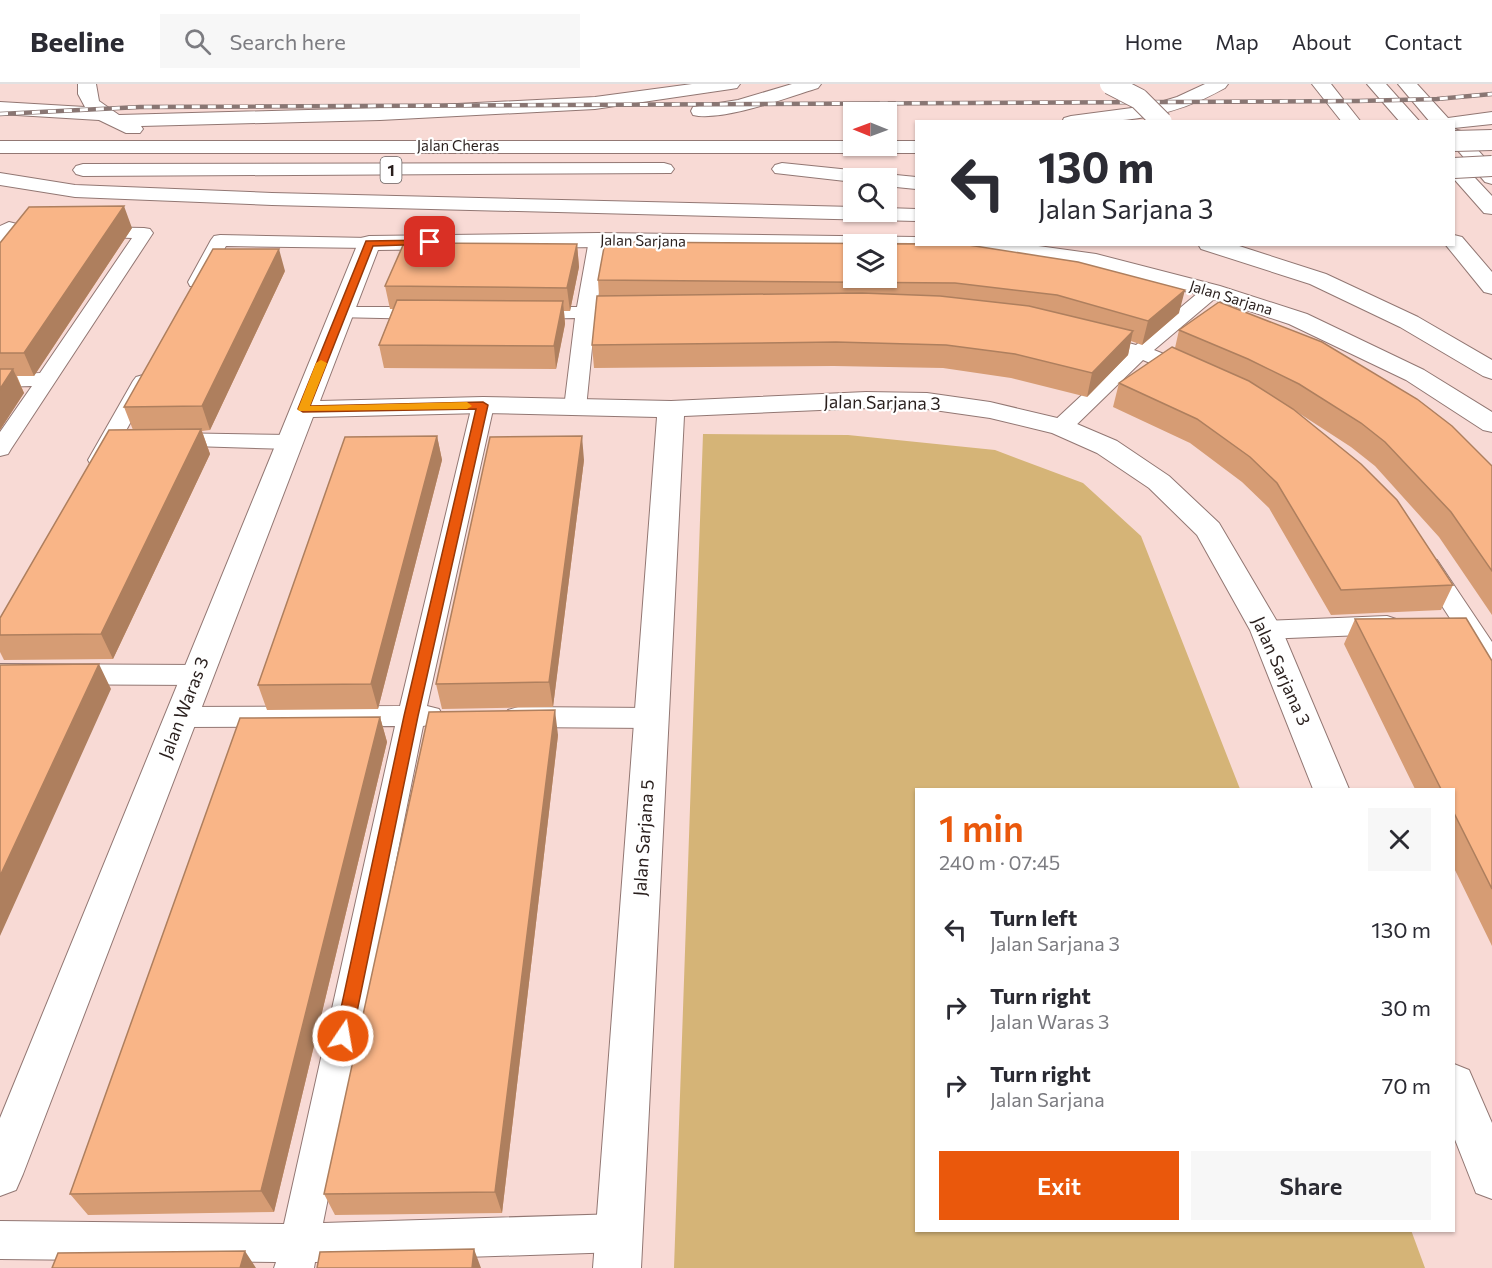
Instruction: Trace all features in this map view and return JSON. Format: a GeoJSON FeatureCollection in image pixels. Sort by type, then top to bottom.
{"type":"FeatureCollection","features":[{"type":"Feature","properties":{"kind":"main road"},"geometry":{"type":"LineString","coordinates":[[87,84],[86,91],[107,117],[167,147],[246,118]]}},
{"type":"Feature","properties":{"kind":"main road"},"geometry":{"type":"LineString","coordinates":[[0,107],[107,117],[246,118],[380,114],[595,103],[731,84]]}},
{"type":"Feature","properties":{"kind":"main road"},"geometry":{"type":"LineString","coordinates":[[677,114],[740,105],[812,84]]}},
{"type":"Feature","properties":{"kind":"main road"},"geometry":{"type":"LineString","coordinates":[[1110,84],[1125,90],[1150,106],[1160,120]]}},
{"type":"Feature","properties":{"kind":"main road"},"geometry":{"type":"LineString","coordinates":[[1085,120],[1155,110],[1200,96],[1219,84]]}},
{"type":"Feature","properties":{"kind":"main road"},"geometry":{"type":"LineString","coordinates":[[1321,84],[1350,120]]}},
{"type":"Feature","properties":{"kind":"main road"},"geometry":{"type":"LineString","coordinates":[[1376,84],[1409,120]]}},
{"type":"Feature","properties":{"kind":"main road"},"geometry":{"type":"LineString","coordinates":[[1407,84],[1439,120]]}},
{"type":"Feature","properties":{"kind":"main road"},"geometry":{"type":"LineString","coordinates":[[0,107],[32,95],[38,90]]}},
{"type":"Feature","properties":{"kind":"main road"},"geometry":{"type":"LineString","coordinates":[[1455,122],[1492,118]]}},
{"type":"Feature","properties":{"kind":"main road"},"geometry":{"type":"LineString","coordinates":[[491,146],[582,129]]}},
{"type":"Feature","properties":{"kind":"main road"},"geometry":{"type":"LineString","coordinates":[[1455,136],[1492,178]]}},
{"type":"Feature","properties":{"kind":"main road"},"geometry":{"type":"LineString","coordinates":[[1455,141],[1492,140]]}},
{"type":"Feature","properties":{"kind":"main road","name":"Jalan Cheras"},"geometry":{"type":"LineString","coordinates":[[0,147],[913,146]]}},
{"type":"Feature","properties":{"kind":"main road"},"geometry":{"type":"LineString","coordinates":[[1455,168],[1492,166]]}},
{"type":"Feature","properties":{"kind":"main road","name":"Jalan Cheras"},"geometry":{"type":"LineString","coordinates":[[0,171],[687,169]]}},
{"type":"Feature","properties":{"kind":"main road"},"geometry":{"type":"LineString","coordinates":[[758,169],[915,170]]}},
{"type":"Feature","properties":{"kind":"main road"},"geometry":{"type":"LineString","coordinates":[[782,169],[843,175]]}},
{"type":"Feature","properties":{"kind":"main road"},"geometry":{"type":"LineString","coordinates":[[1455,169],[1492,208]]}},
{"type":"Feature","properties":{"kind":"main road"},"geometry":{"type":"LineString","coordinates":[[0,180],[75,191],[272,199],[915,215]]}},
{"type":"Feature","properties":{"kind":"main road"},"geometry":{"type":"LineString","coordinates":[[897,181],[915,183]]}},
{"type":"Feature","properties":{"kind":"main road","name":"Jalan Sarjana"},"geometry":{"type":"LineString","coordinates":[[369,243],[598,240],[915,244]]}},
{"type":"Feature","properties":{"kind":"main road","name":"Jalan Waras 3"},"geometry":{"type":"LineString","coordinates":[[4,1152],[198,675],[369,243]]}},
{"type":"Feature","properties":{"kind":"main road"},"geometry":{"type":"LineString","coordinates":[[1455,243],[1492,287]]}},
{"type":"Feature","properties":{"kind":"main road","name":"Jalan Sarjana"},"geometry":{"type":"LineString","coordinates":[[973,246],[1096,261],[1212,291],[1298,319],[1415,375],[1492,424]]}},
{"type":"Feature","properties":{"kind":"main road"},"geometry":{"type":"LineString","coordinates":[[1215,246],[1318,279],[1409,322],[1492,371]]}},
{"type":"Feature","properties":{"kind":"main road","name":"Jalan Sarjana 3"},"geometry":{"type":"LineString","coordinates":[[303,409],[483,405],[671,409],[866,400],[927,401],[990,410],[1061,427],[1107,447],[1159,482],[1209,530],[1266,630],[1332,788]]}},
{"type":"Feature","properties":{"kind":"main road","name":"Jalan Sarjana 5"},"geometry":{"type":"LineString","coordinates":[[618,1251],[671,409]]}},
{"type":"Feature","properties":{"kind":"main road"},"geometry":{"type":"LineString","coordinates":[[1455,1086],[1492,1177]]}},
{"type":"Feature","properties":{"kind":"lane"},"geometry":{"type":"LineString","coordinates":[[3,232],[31,230]]}},
{"type":"Feature","properties":{"kind":"lane"},"geometry":{"type":"LineString","coordinates":[[0,449],[144,233],[76,231]]}},
{"type":"Feature","properties":{"kind":"lane"},"geometry":{"type":"LineString","coordinates":[[186,302],[220,240],[369,243]]}},
{"type":"Feature","properties":{"kind":"lane"},"geometry":{"type":"LineString","coordinates":[[575,408],[586,312],[598,240]]}},
{"type":"Feature","properties":{"kind":"lane"},"geometry":{"type":"LineString","coordinates":[[1061,427],[1140,352],[1212,291]]}},
{"type":"Feature","properties":{"kind":"lane"},"geometry":{"type":"LineString","coordinates":[[504,313],[657,311]]}},
{"type":"Feature","properties":{"kind":"lane"},"geometry":{"type":"LineString","coordinates":[[341,314],[446,313]]}},
{"type":"Feature","properties":{"kind":"lane"},"geometry":{"type":"LineString","coordinates":[[1072,335],[1140,352],[1212,380]]}},
{"type":"Feature","properties":{"kind":"lane"},"geometry":{"type":"LineString","coordinates":[[88,478],[151,365]]}},
{"type":"Feature","properties":{"kind":"lane"},"geometry":{"type":"LineString","coordinates":[[0,381],[47,380]]}},
{"type":"Feature","properties":{"kind":"lane"},"geometry":{"type":"LineString","coordinates":[[297,1255],[411,716],[483,405]]}},
{"type":"Feature","properties":{"kind":"lane"},"geometry":{"type":"LineString","coordinates":[[111,438],[290,442]]}},
{"type":"Feature","properties":{"kind":"lane"},"geometry":{"type":"LineString","coordinates":[[1416,548],[1480,622],[1492,662]]}},
{"type":"Feature","properties":{"kind":"lane"},"geometry":{"type":"LineString","coordinates":[[1266,630],[1480,622]]}},
{"type":"Feature","properties":{"kind":"lane"},"geometry":{"type":"LineString","coordinates":[[0,674],[198,675]]}},
{"type":"Feature","properties":{"kind":"lane"},"geometry":{"type":"LineString","coordinates":[[181,717],[457,716]]}},
{"type":"Feature","properties":{"kind":"lane"},"geometry":{"type":"LineString","coordinates":[[491,717],[651,718]]}},
{"type":"Feature","properties":{"kind":"lane"},"geometry":{"type":"LineString","coordinates":[[0,1240],[297,1255],[618,1251]]}},
{"type":"Feature","properties":{"kind":"shaded area"},"geometry":{"type":"Polygon","coordinates":[[[703,434],[848,435],[995,450],[1083,483],[1141,536],[1240,788],[915,788],[915,1232],[1412,1232],[1425,1268],[674,1268],[703,434]]]}},
{"type":"Feature","properties":{"kind":"building"},"geometry":{"type":"Polygon","coordinates":[[[124,206],[24,353],[0,353],[0,243],[29,207],[124,206]]]}},
{"type":"Feature","properties":{"kind":"building"},"geometry":{"type":"Polygon","coordinates":[[[605,242],[843,243],[843,282],[598,280],[605,242]]]}},
{"type":"Feature","properties":{"kind":"building"},"geometry":{"type":"Polygon","coordinates":[[[404,243],[577,244],[567,288],[385,286],[404,243]]]}},
{"type":"Feature","properties":{"kind":"building"},"geometry":{"type":"Polygon","coordinates":[[[897,244],[915,244],[915,246],[975,246],[1078,262],[1185,290],[1148,321],[1057,295],[955,283],[897,283],[897,244]]]}},
{"type":"Feature","properties":{"kind":"building"},"geometry":{"type":"Polygon","coordinates":[[[213,249],[279,249],[202,406],[124,407],[213,249]]]}},
{"type":"Feature","properties":{"kind":"building"},"geometry":{"type":"Polygon","coordinates":[[[862,293],[940,296],[1029,306],[1133,331],[1092,373],[1015,354],[946,345],[836,342],[592,345],[597,296],[862,293]]]}},
{"type":"Feature","properties":{"kind":"building"},"geometry":{"type":"Polygon","coordinates":[[[397,300],[563,301],[554,346],[379,345],[397,300]]]}},
{"type":"Feature","properties":{"kind":"building"},"geometry":{"type":"Polygon","coordinates":[[[1219,302],[1322,342],[1417,399],[1452,426],[1492,466],[1492,571],[1451,512],[1385,442],[1361,423],[1299,384],[1248,359],[1179,330],[1219,302]]]}},
{"type":"Feature","properties":{"kind":"building"},"geometry":{"type":"Polygon","coordinates":[[[1172,347],[1249,381],[1293,409],[1361,464],[1397,500],[1453,585],[1341,590],[1277,483],[1250,457],[1197,419],[1119,383],[1172,347]]]}},
{"type":"Feature","properties":{"kind":"building"},"geometry":{"type":"Polygon","coordinates":[[[0,369],[13,369],[0,389],[0,369]]]}},
{"type":"Feature","properties":{"kind":"building"},"geometry":{"type":"Polygon","coordinates":[[[201,429],[101,634],[0,635],[0,618],[109,430],[201,429]]]}},
{"type":"Feature","properties":{"kind":"building"},"geometry":{"type":"Polygon","coordinates":[[[437,436],[371,684],[258,685],[345,437],[437,436]]]}},
{"type":"Feature","properties":{"kind":"building"},"geometry":{"type":"Polygon","coordinates":[[[582,436],[549,682],[436,684],[490,437],[582,436]]]}},
{"type":"Feature","properties":{"kind":"building"},"geometry":{"type":"Polygon","coordinates":[[[1466,618],[1492,661],[1492,889],[1455,815],[1455,788],[1440,788],[1355,619],[1466,618]]]}},
{"type":"Feature","properties":{"kind":"building"},"geometry":{"type":"Polygon","coordinates":[[[99,664],[0,876],[0,665],[99,664]]]}},
{"type":"Feature","properties":{"kind":"building"},"geometry":{"type":"Polygon","coordinates":[[[555,710],[495,1192],[324,1194],[429,712],[555,710]]]}},
{"type":"Feature","properties":{"kind":"building"},"geometry":{"type":"Polygon","coordinates":[[[380,717],[261,1191],[70,1194],[240,718],[380,717]]]}},
{"type":"Feature","properties":{"kind":"building"},"geometry":{"type":"Polygon","coordinates":[[[474,1249],[472,1268],[317,1268],[320,1252],[474,1249]]]}},
{"type":"Feature","properties":{"kind":"building"},"geometry":{"type":"Polygon","coordinates":[[[245,1251],[240,1268],[52,1268],[58,1253],[245,1251]]]}},
{"type":"Feature","properties":{"kind":"railway"},"geometry":{"type":"LineString","coordinates":[[0,114],[140,107],[1358,101],[1437,99],[1492,94]]}},
{"type":"Feature","properties":{"kind":"slow traffic"},"geometry":{"type":"LineString","coordinates":[[321,363],[303,409],[467,406]]}},
{"type":"Feature","properties":{"kind":"route"},"geometry":{"type":"LineString","coordinates":[[343,1036],[411,716],[483,405],[303,409],[369,243],[430,242]]}}]}
